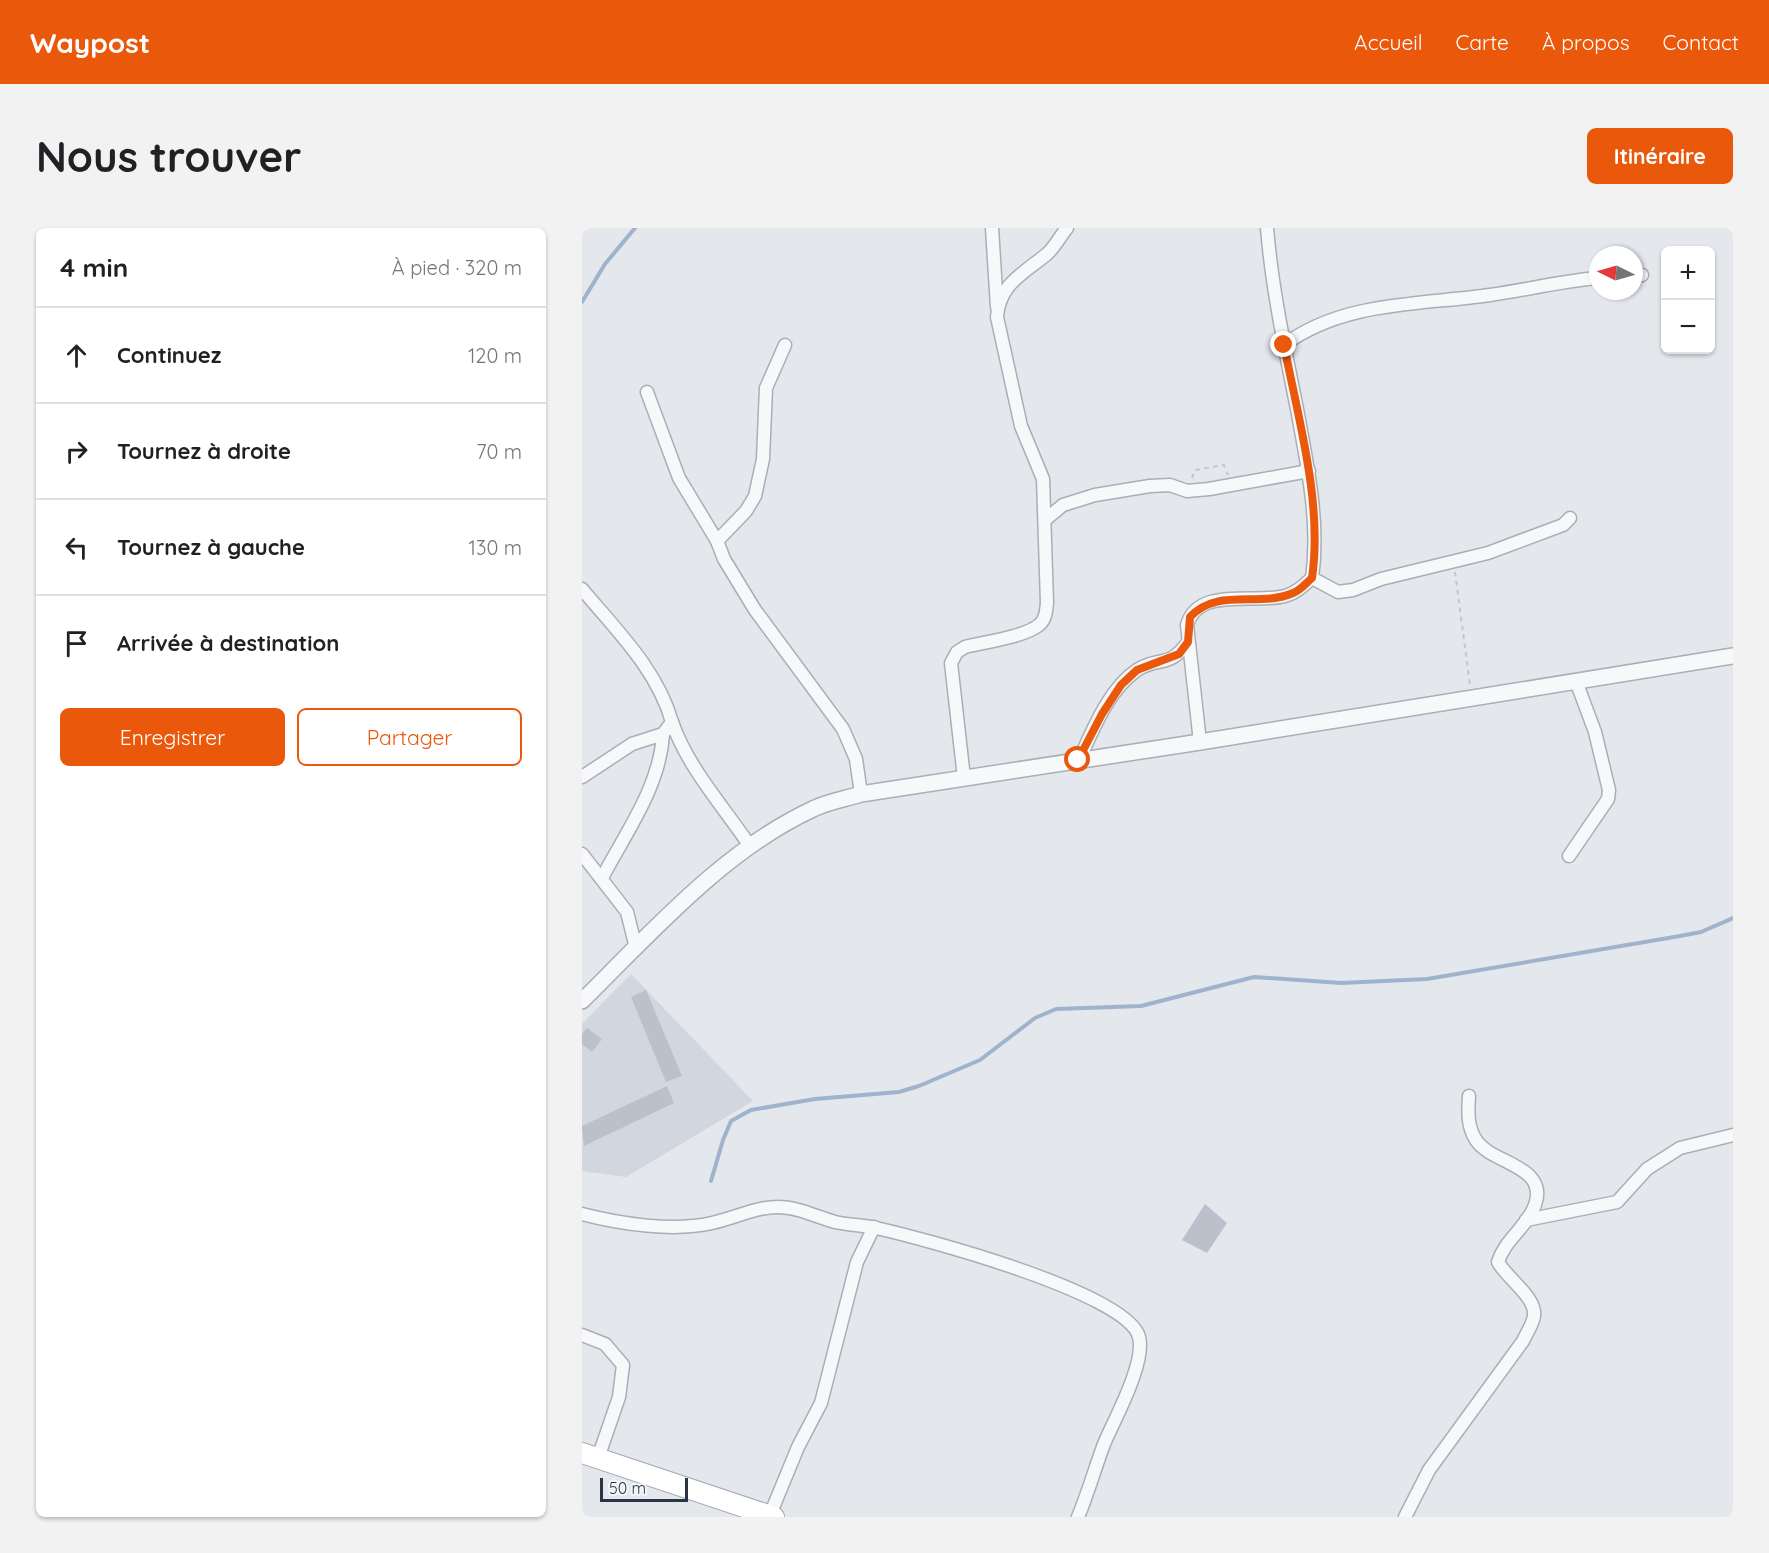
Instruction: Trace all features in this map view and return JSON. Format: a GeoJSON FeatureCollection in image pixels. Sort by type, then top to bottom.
{"type":"FeatureCollection","features":[{"type":"Feature","properties":{"kind":"main road"},"geometry":{"type":"LineString","coordinates":[[590,1455],[772,1516]]}},
{"type":"Feature","properties":{"kind":"street"},"geometry":{"type":"LineString","coordinates":[[964,778],[951,663],[957,652],[965,647],[1026,631],[1040,624],[1045,616],[1043,479],[1021,426],[997,317],[992,228]]}},
{"type":"Feature","properties":{"kind":"street"},"geometry":{"type":"LineString","coordinates":[[997,308],[1012,280],[1046,254],[1067,228]]}},
{"type":"Feature","properties":{"kind":"street"},"geometry":{"type":"LineString","coordinates":[[1200,742],[1188,642],[1190,617],[1198,608],[1210,602],[1231,599],[1260,600],[1296,592],[1312,578],[1315,558],[1309,471],[1274,291],[1267,228]]}},
{"type":"Feature","properties":{"kind":"street"},"geometry":{"type":"LineString","coordinates":[[1284,345],[1315,325],[1353,313],[1402,304],[1498,294],[1563,280],[1589,279]]}},
{"type":"Feature","properties":{"kind":"street"},"geometry":{"type":"LineString","coordinates":[[717,542],[746,511],[755,496],[763,459],[766,388],[785,345]]}},
{"type":"Feature","properties":{"kind":"street"},"geometry":{"type":"LineString","coordinates":[[647,392],[679,478],[717,542],[724,559],[755,609],[843,729],[856,759],[861,794]]}},
{"type":"Feature","properties":{"kind":"street"},"geometry":{"type":"LineString","coordinates":[[1045,520],[1064,505],[1095,495],[1170,485],[1187,491],[1309,471]]}},
{"type":"Feature","properties":{"kind":"street"},"geometry":{"type":"LineString","coordinates":[[1312,578],[1338,592],[1454,563],[1563,525],[1570,518]]}},
{"type":"Feature","properties":{"kind":"street"},"geometry":{"type":"LineString","coordinates":[[582,589],[628,641],[649,671],[668,708],[680,744],[690,762],[750,846]]}},
{"type":"Feature","properties":{"kind":"street"},"geometry":{"type":"LineString","coordinates":[[1078,760],[1102,714],[1121,685],[1137,670],[1175,657],[1188,642]]}},
{"type":"Feature","properties":{"kind":"street"},"geometry":{"type":"LineString","coordinates":[[582,1001],[719,871],[750,846],[814,808],[861,794],[1733,656]]}},
{"type":"Feature","properties":{"kind":"street"},"geometry":{"type":"LineString","coordinates":[[1569,856],[1608,799],[1609,790],[1595,732],[1576,681]]}},
{"type":"Feature","properties":{"kind":"street"},"geometry":{"type":"LineString","coordinates":[[602,878],[647,793],[659,760],[663,734],[672,722]]}},
{"type":"Feature","properties":{"kind":"street"},"geometry":{"type":"LineString","coordinates":[[582,777],[632,744],[663,734]]}},
{"type":"Feature","properties":{"kind":"street"},"geometry":{"type":"LineString","coordinates":[[582,854],[627,912],[636,948]]}},
{"type":"Feature","properties":{"kind":"street"},"geometry":{"type":"LineString","coordinates":[[1405,1517],[1429,1470],[1523,1341],[1534,1318],[1535,1309],[1530,1298],[1505,1274],[1498,1262],[1502,1249],[1526,1220],[1535,1205],[1537,1193],[1534,1181],[1523,1169],[1485,1150],[1476,1140],[1469,1123],[1468,1096]]}},
{"type":"Feature","properties":{"kind":"street"},"geometry":{"type":"LineString","coordinates":[[1526,1220],[1617,1202],[1647,1169],[1680,1148],[1733,1135]]}},
{"type":"Feature","properties":{"kind":"street"},"geometry":{"type":"LineString","coordinates":[[582,1214],[647,1227],[711,1224],[754,1210],[780,1207],[836,1222],[874,1227],[995,1260],[1061,1285],[1119,1314],[1133,1325],[1140,1338],[1140,1350],[1125,1401],[1104,1445],[1078,1517]]}},
{"type":"Feature","properties":{"kind":"street"},"geometry":{"type":"LineString","coordinates":[[772,1516],[798,1447],[821,1403],[857,1262],[874,1227]]}},
{"type":"Feature","properties":{"kind":"street"},"geometry":{"type":"LineString","coordinates":[[582,1335],[605,1344],[623,1365],[619,1397],[590,1455]]}},
{"type":"Feature","properties":{"kind":"path"},"geometry":{"type":"LineString","coordinates":[[1187,491],[1195,470],[1224,465],[1231,483]]}},
{"type":"Feature","properties":{"kind":"path"},"geometry":{"type":"LineString","coordinates":[[1454,563],[1472,699]]}},
{"type":"Feature","properties":{"kind":"shaded area"},"geometry":{"type":"Polygon","coordinates":[[[631,974],[753,1101],[626,1177],[582,1171],[582,1024],[631,974]]]}},
{"type":"Feature","properties":{"kind":"building"},"geometry":{"type":"Polygon","coordinates":[[[646,990],[682,1076],[666,1082],[631,997],[646,990]]]}},
{"type":"Feature","properties":{"kind":"building"},"geometry":{"type":"Polygon","coordinates":[[[587,1028],[602,1039],[592,1052],[582,1044],[582,1034],[587,1028]]]}},
{"type":"Feature","properties":{"kind":"building"},"geometry":{"type":"Polygon","coordinates":[[[667,1086],[674,1103],[584,1146],[582,1126],[667,1086]]]}},
{"type":"Feature","properties":{"kind":"building"},"geometry":{"type":"Polygon","coordinates":[[[1205,1204],[1227,1223],[1207,1253],[1182,1240],[1205,1204]]]}},
{"type":"Feature","properties":{"kind":"waterway"},"geometry":{"type":"LineString","coordinates":[[582,302],[605,264],[635,228]]}},
{"type":"Feature","properties":{"kind":"waterway"},"geometry":{"type":"LineString","coordinates":[[711,1181],[731,1121],[751,1110],[815,1099],[899,1092],[919,1086],[980,1060],[1035,1018],[1056,1009],[1141,1006],[1254,977],[1341,983],[1427,979],[1701,932],[1733,918]]}},
{"type":"Feature","properties":{"kind":"route"},"geometry":{"type":"LineString","coordinates":[[1078,760],[1102,714],[1121,685],[1137,670],[1167,661],[1179,654],[1188,642],[1190,617],[1198,608],[1210,602],[1231,599],[1260,600],[1283,596],[1296,592],[1312,578],[1315,558],[1311,485],[1284,345]]}}]}
